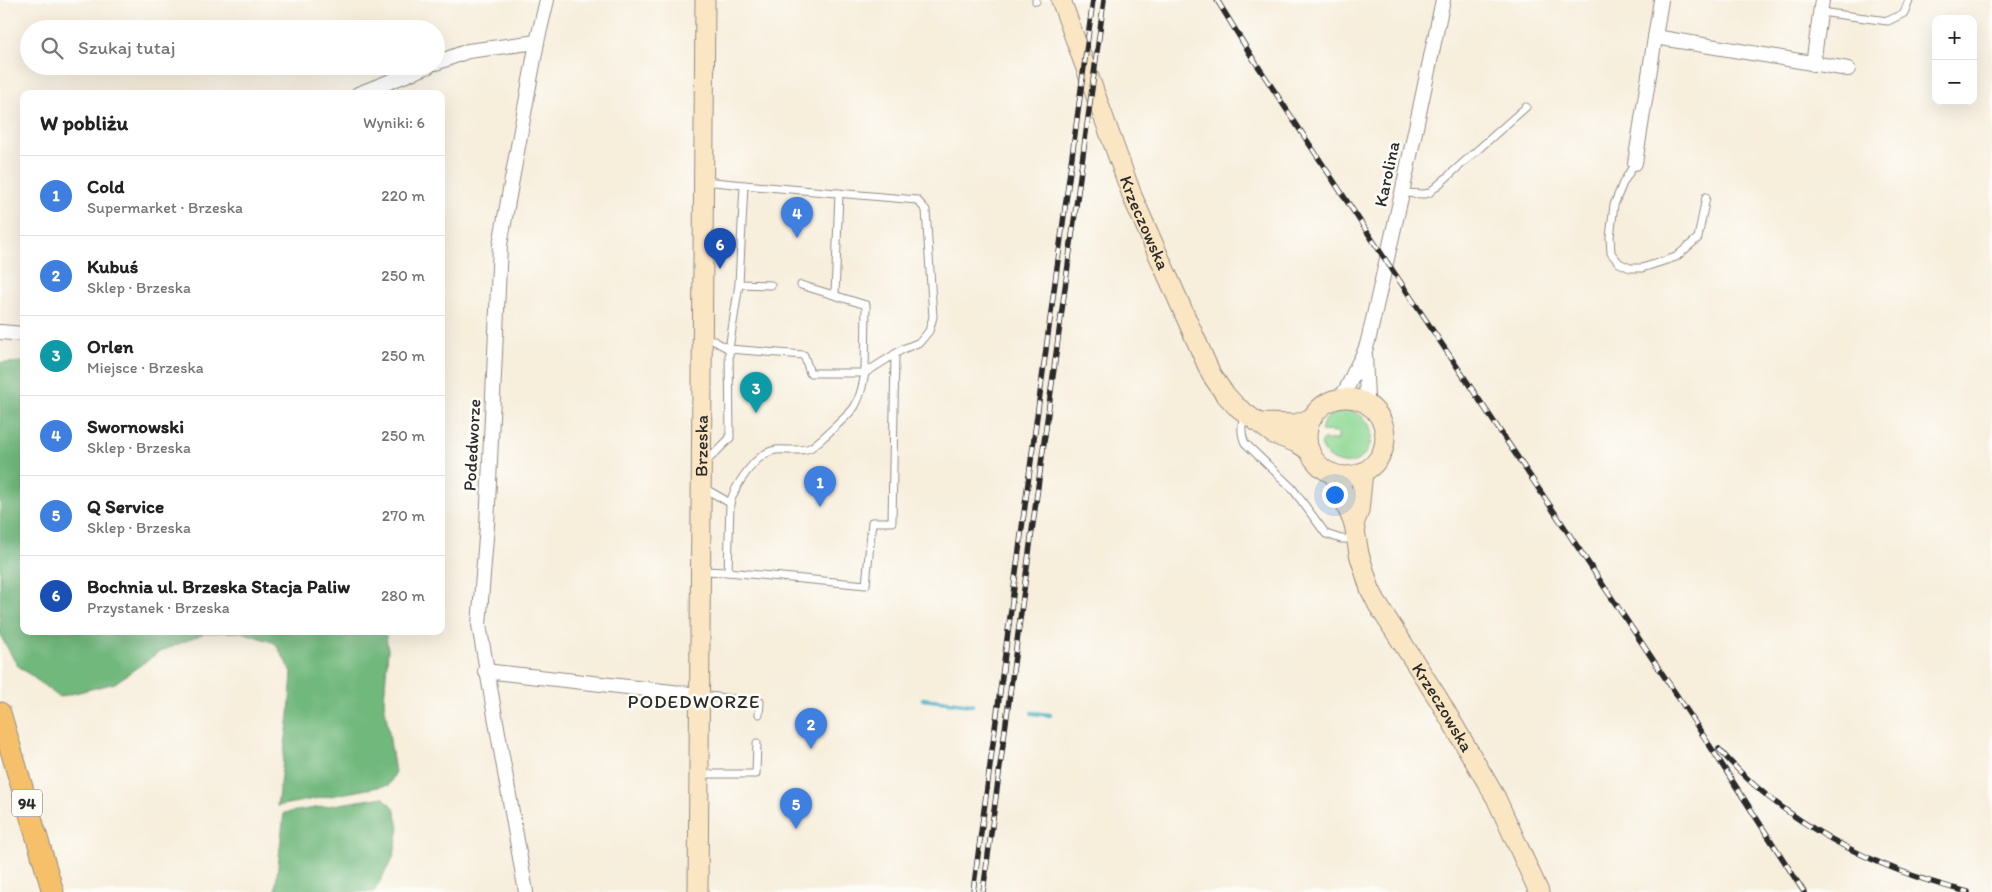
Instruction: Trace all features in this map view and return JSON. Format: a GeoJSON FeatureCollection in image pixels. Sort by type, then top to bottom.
{"type":"FeatureCollection","features":[{"type":"Feature","properties":{"kind":"main road","name":"Brzeska"},"geometry":{"type":"LineString","coordinates":[[698,892],[705,0]]}},
{"type":"Feature","properties":{"kind":"main road","name":"Krzeczowska"},"geometry":{"type":"LineString","coordinates":[[1061,0],[1133,198],[1211,374],[1229,400],[1244,413],[1279,437],[1297,443],[1310,452]]}},
{"type":"Feature","properties":{"kind":"main road"},"geometry":{"type":"LineString","coordinates":[[1340,398],[1358,400],[1370,406],[1383,424],[1385,441],[1383,449],[1375,462],[1363,472],[1348,476],[1332,473],[1319,464],[1310,452],[1307,435],[1312,418],[1324,405],[1340,398]]}},
{"type":"Feature","properties":{"kind":"main road"},"geometry":{"type":"LineString","coordinates":[[1260,423],[1296,424],[1312,418]]}},
{"type":"Feature","properties":{"kind":"main road","name":"Krzeczowska"},"geometry":{"type":"LineString","coordinates":[[1355,531],[1363,472]]}},
{"type":"Feature","properties":{"kind":"main road","name":"Krzeczowska"},"geometry":{"type":"LineString","coordinates":[[1332,473],[1342,489],[1355,531],[1364,572],[1378,605],[1439,700],[1496,798],[1539,892]]}},
{"type":"Feature","properties":{"kind":"main road","name":"94"},"geometry":{"type":"LineString","coordinates":[[0,714],[53,892]]}},
{"type":"Feature","properties":{"kind":"street","name":"Podedworze"},"geometry":{"type":"LineString","coordinates":[[526,892],[478,625],[487,525],[500,245],[537,42],[547,0]]}},
{"type":"Feature","properties":{"kind":"street","name":"Karolina"},"geometry":{"type":"LineString","coordinates":[[1370,406],[1367,399],[1365,354],[1402,193],[1442,0]]}},
{"type":"Feature","properties":{"kind":"street"},"geometry":{"type":"LineString","coordinates":[[1635,163],[1661,0]]}},
{"type":"Feature","properties":{"kind":"street"},"geometry":{"type":"LineString","coordinates":[[1813,64],[1821,6]]}},
{"type":"Feature","properties":{"kind":"street"},"geometry":{"type":"LineString","coordinates":[[1655,37],[1848,69]]}},
{"type":"Feature","properties":{"kind":"street"},"geometry":{"type":"LineString","coordinates":[[445,60],[468,51],[537,42]]}},
{"type":"Feature","properties":{"kind":"street"},"geometry":{"type":"LineString","coordinates":[[368,90],[406,75]]}},
{"type":"Feature","properties":{"kind":"street"},"geometry":{"type":"LineString","coordinates":[[0,332],[20,334]]}},
{"type":"Feature","properties":{"kind":"street","name":"Karolina"},"geometry":{"type":"LineString","coordinates":[[1340,398],[1349,386],[1356,368],[1365,354]]}},
{"type":"Feature","properties":{"kind":"street"},"geometry":{"type":"LineString","coordinates":[[486,671],[699,695]]}},
{"type":"Feature","properties":{"kind":"lane"},"geometry":{"type":"LineString","coordinates":[[1821,6],[1888,21],[1904,13],[1909,0]]}},
{"type":"Feature","properties":{"kind":"lane"},"geometry":{"type":"LineString","coordinates":[[1402,193],[1429,193],[1526,107]]}},
{"type":"Feature","properties":{"kind":"lane"},"geometry":{"type":"LineString","coordinates":[[1635,163],[1623,183],[1614,205],[1610,237],[1611,253],[1620,263],[1630,268],[1642,268],[1676,257],[1698,238],[1706,196]]}},
{"type":"Feature","properties":{"kind":"lane"},"geometry":{"type":"LineString","coordinates":[[702,334],[729,349],[804,355],[810,372],[865,373],[895,354],[920,342],[929,331],[933,317],[926,210],[918,200],[703,181]]}},
{"type":"Feature","properties":{"kind":"lane"},"geometry":{"type":"LineString","coordinates":[[701,467],[730,438],[729,349],[740,284],[744,185]]}},
{"type":"Feature","properties":{"kind":"lane"},"geometry":{"type":"LineString","coordinates":[[834,295],[839,193]]}},
{"type":"Feature","properties":{"kind":"lane"},"geometry":{"type":"LineString","coordinates":[[740,284],[771,285]]}},
{"type":"Feature","properties":{"kind":"lane"},"geometry":{"type":"LineString","coordinates":[[728,572],[730,503],[740,481],[756,461],[773,450],[809,449],[854,408],[862,389],[865,373],[866,305],[801,285]]}},
{"type":"Feature","properties":{"kind":"lane"},"geometry":{"type":"LineString","coordinates":[[700,571],[866,585],[872,522],[892,522],[895,354]]}},
{"type":"Feature","properties":{"kind":"lane"},"geometry":{"type":"LineString","coordinates":[[1244,413],[1242,429],[1245,443],[1292,488],[1321,529],[1331,537],[1355,531]]}},
{"type":"Feature","properties":{"kind":"lane"},"geometry":{"type":"LineString","coordinates":[[701,486],[730,503]]}},
{"type":"Feature","properties":{"kind":"lane"},"geometry":{"type":"LineString","coordinates":[[699,695],[760,702],[759,714]]}},
{"type":"Feature","properties":{"kind":"lane"},"geometry":{"type":"LineString","coordinates":[[698,774],[756,774],[757,743]]}},
{"type":"Feature","properties":{"kind":"green space"},"geometry":{"type":"Polygon","coordinates":[[[20,362],[20,635],[200,635],[159,652],[115,683],[59,697],[17,665],[0,635],[0,363],[20,362]]]}},
{"type":"Feature","properties":{"kind":"green space"},"geometry":{"type":"Polygon","coordinates":[[[1341,410],[1356,413],[1366,420],[1371,430],[1371,441],[1367,451],[1359,459],[1349,463],[1336,461],[1331,458],[1321,444],[1323,440],[1338,440],[1338,432],[1321,431],[1323,423],[1334,413],[1341,410]]]}},
{"type":"Feature","properties":{"kind":"green space"},"geometry":{"type":"Polygon","coordinates":[[[251,635],[386,635],[388,649],[384,701],[395,773],[389,785],[277,806],[289,715],[292,672],[275,643],[251,635]]]}},
{"type":"Feature","properties":{"kind":"green space"},"geometry":{"type":"Polygon","coordinates":[[[383,797],[394,808],[399,827],[394,856],[374,892],[275,892],[284,813],[383,797]]]}},
{"type":"Feature","properties":{"kind":"waterway"},"geometry":{"type":"LineString","coordinates":[[923,699],[972,705]]}},
{"type":"Feature","properties":{"kind":"waterway"},"geometry":{"type":"LineString","coordinates":[[1032,713],[1050,715]]}},
{"type":"Feature","properties":{"kind":"railway"},"geometry":{"type":"LineString","coordinates":[[973,892],[1093,0]]}},
{"type":"Feature","properties":{"kind":"railway"},"geometry":{"type":"LineString","coordinates":[[983,892],[1104,0]]}},
{"type":"Feature","properties":{"kind":"railway"},"geometry":{"type":"LineString","coordinates":[[1217,0],[1252,57],[1690,715],[1804,892]]}},
{"type":"Feature","properties":{"kind":"railway"},"geometry":{"type":"LineString","coordinates":[[1719,749],[1771,799],[1801,821],[1832,840],[1899,870],[1968,892]]}},
{"type":"Feature","properties":{"kind":"place","name":"Swornowski"},"geometry":{"type":"Point","coordinates":[797,238]}},
{"type":"Feature","properties":{"kind":"place","name":"Bochnia ul. Brzeska Stacja Paliw"},"geometry":{"type":"Point","coordinates":[720,269]}},
{"type":"Feature","properties":{"kind":"place","name":"Orlen"},"geometry":{"type":"Point","coordinates":[756,413]}},
{"type":"Feature","properties":{"kind":"place","name":"Cold"},"geometry":{"type":"Point","coordinates":[820,507]}},
{"type":"Feature","properties":{"kind":"place","name":"Kubuś"},"geometry":{"type":"Point","coordinates":[811,749]}},
{"type":"Feature","properties":{"kind":"place","name":"Q Service"},"geometry":{"type":"Point","coordinates":[796,829]}},
{"type":"Feature","properties":{"kind":"district","name":"PODEDWORZE"},"geometry":{"type":"Point","coordinates":[694,701]}}]}
